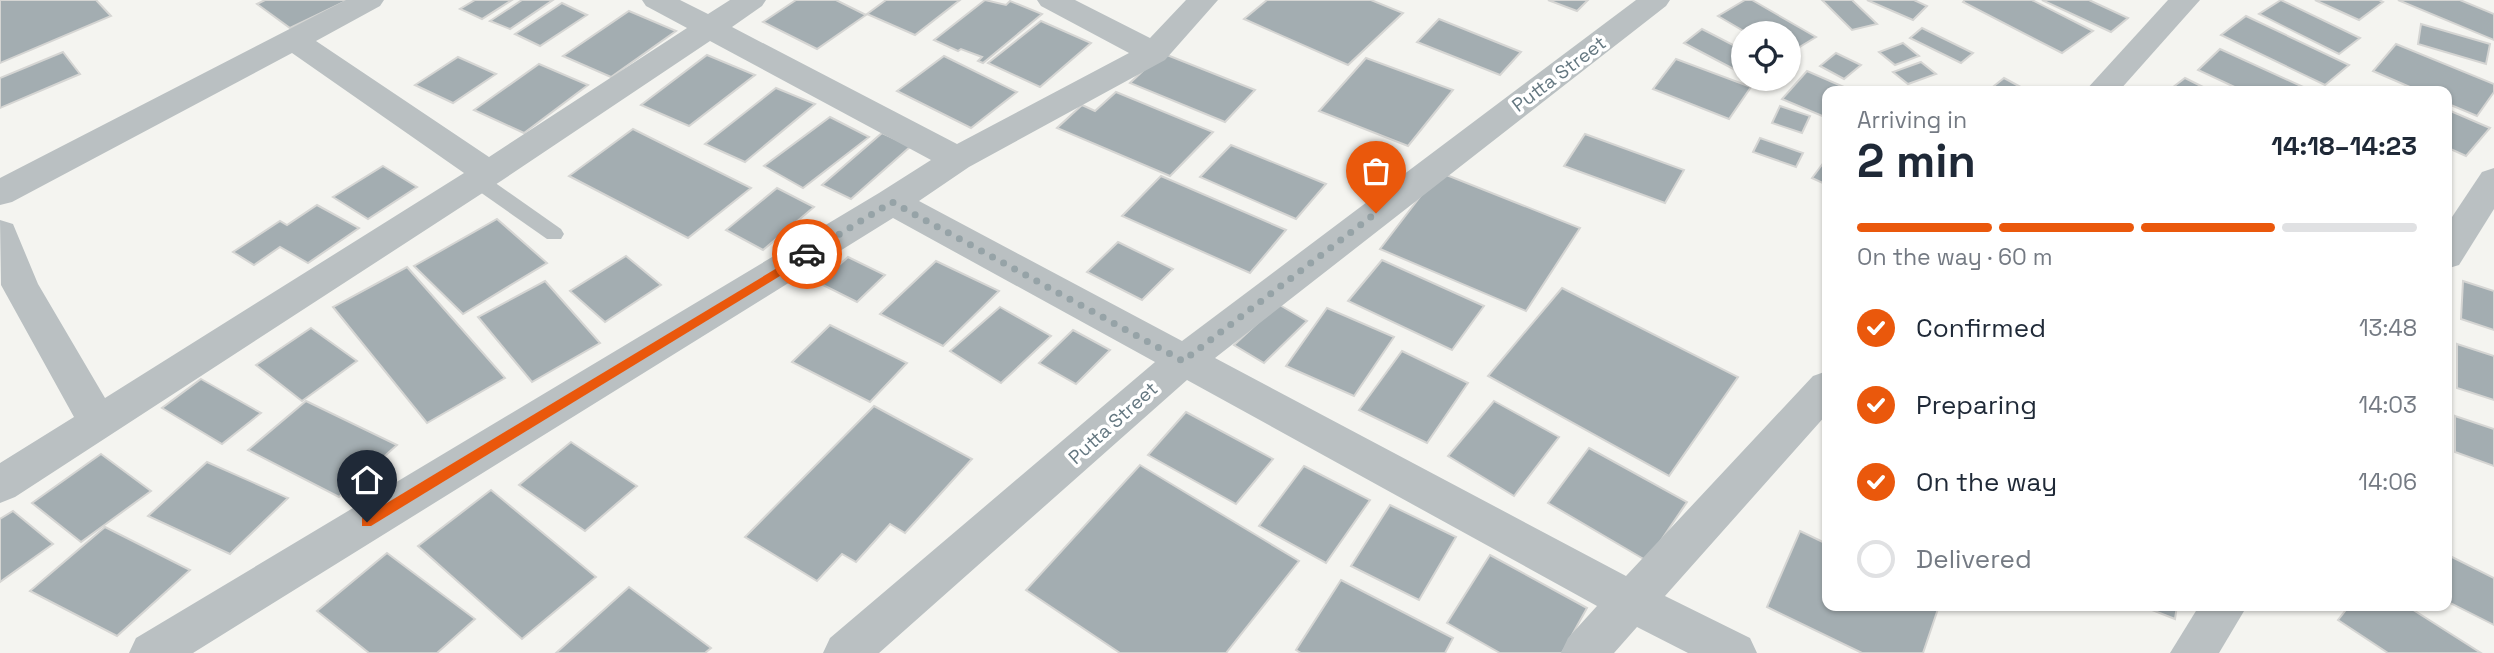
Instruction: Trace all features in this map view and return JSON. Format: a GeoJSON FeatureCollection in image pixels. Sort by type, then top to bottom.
{"type":"FeatureCollection","features":[{"type":"Feature","properties":{"kind":"street"},"geometry":{"type":"LineString","coordinates":[[0,193],[369,0]]}},
{"type":"Feature","properties":{"kind":"street"},"geometry":{"type":"LineString","coordinates":[[657,0],[957,159]]}},
{"type":"Feature","properties":{"kind":"street"},"geometry":{"type":"LineString","coordinates":[[0,485],[483,176],[751,0]]}},
{"type":"Feature","properties":{"kind":"street"},"geometry":{"type":"LineString","coordinates":[[1052,0],[1154,53]]}},
{"type":"Feature","properties":{"kind":"street"},"geometry":{"type":"LineString","coordinates":[[152,653],[892,202],[957,159],[1154,53],[1203,0]]}},
{"type":"Feature","properties":{"kind":"street","name":"Putta Street"},"geometry":{"type":"LineString","coordinates":[[846,653],[1183,361],[1655,0]]}},
{"type":"Feature","properties":{"kind":"street"},"geometry":{"type":"LineString","coordinates":[[2106,86],[2185,0]]}},
{"type":"Feature","properties":{"kind":"street"},"geometry":{"type":"LineString","coordinates":[[292,39],[483,176]]}},
{"type":"Feature","properties":{"kind":"street"},"geometry":{"type":"LineString","coordinates":[[2452,246],[2494,180]]}},
{"type":"Feature","properties":{"kind":"street"},"geometry":{"type":"LineString","coordinates":[[892,202],[1630,601],[1734,653]]}},
{"type":"Feature","properties":{"kind":"street"},"geometry":{"type":"LineString","coordinates":[[0,233],[20,285],[99,422]]}},
{"type":"Feature","properties":{"kind":"street"},"geometry":{"type":"LineString","coordinates":[[1584,653],[1822,392]]}},
{"type":"Feature","properties":{"kind":"street"},"geometry":{"type":"LineString","coordinates":[[2193,653],[2221,611]]}},
{"type":"Feature","properties":{"kind":"lane"},"geometry":{"type":"LineString","coordinates":[[483,176],[554,233]]}},
{"type":"Feature","properties":{"kind":"building"},"geometry":{"type":"Polygon","coordinates":[[[0,0],[96,0],[111,16],[0,63],[0,0]]]}},
{"type":"Feature","properties":{"kind":"building"},"geometry":{"type":"Polygon","coordinates":[[[265,0],[348,0],[290,28],[257,4],[265,0]]]}},
{"type":"Feature","properties":{"kind":"building"},"geometry":{"type":"Polygon","coordinates":[[[475,0],[512,0],[482,19],[460,9],[475,0]]]}},
{"type":"Feature","properties":{"kind":"building"},"geometry":{"type":"Polygon","coordinates":[[[522,0],[553,0],[510,29],[490,21],[522,0]]]}},
{"type":"Feature","properties":{"kind":"building"},"geometry":{"type":"Polygon","coordinates":[[[796,0],[836,0],[866,15],[817,49],[763,22],[796,0]]]}},
{"type":"Feature","properties":{"kind":"building"},"geometry":{"type":"Polygon","coordinates":[[[886,0],[960,0],[915,35],[867,14],[886,0]]]}},
{"type":"Feature","properties":{"kind":"building"},"geometry":{"type":"Polygon","coordinates":[[[985,0],[1006,5],[1010,1],[1042,14],[983,63],[978,61],[982,57],[961,49],[958,51],[934,40],[985,0]]]}},
{"type":"Feature","properties":{"kind":"building"},"geometry":{"type":"Polygon","coordinates":[[[1267,0],[1371,0],[1403,13],[1348,65],[1244,19],[1267,0]]]}},
{"type":"Feature","properties":{"kind":"building"},"geometry":{"type":"Polygon","coordinates":[[[1548,0],[1588,0],[1577,11],[1548,0]]]}},
{"type":"Feature","properties":{"kind":"building"},"geometry":{"type":"Polygon","coordinates":[[[1745,0],[1752,0],[1788,21],[1731,21],[1731,24],[1718,16],[1745,0]]]}},
{"type":"Feature","properties":{"kind":"building"},"geometry":{"type":"Polygon","coordinates":[[[1822,0],[1852,0],[1877,24],[1852,30],[1822,0]]]}},
{"type":"Feature","properties":{"kind":"building"},"geometry":{"type":"Polygon","coordinates":[[[1867,0],[1914,0],[1927,6],[1913,20],[1867,0]]]}},
{"type":"Feature","properties":{"kind":"building"},"geometry":{"type":"Polygon","coordinates":[[[2032,0],[2093,31],[2062,53],[1963,2],[2032,0]]]}},
{"type":"Feature","properties":{"kind":"building"},"geometry":{"type":"Polygon","coordinates":[[[2042,0],[2089,0],[2128,18],[2111,32],[2042,0]]]}},
{"type":"Feature","properties":{"kind":"building"},"geometry":{"type":"Polygon","coordinates":[[[2281,0],[2360,38],[2339,54],[2259,14],[2281,0]]]}},
{"type":"Feature","properties":{"kind":"building"},"geometry":{"type":"Polygon","coordinates":[[[2315,0],[2379,0],[2383,2],[2359,20],[2315,0]]]}},
{"type":"Feature","properties":{"kind":"building"},"geometry":{"type":"Polygon","coordinates":[[[2398,0],[2460,0],[2494,14],[2494,40],[2398,0]]]}},
{"type":"Feature","properties":{"kind":"building"},"geometry":{"type":"Polygon","coordinates":[[[562,3],[587,15],[540,46],[515,34],[562,3]]]}},
{"type":"Feature","properties":{"kind":"building"},"geometry":{"type":"Polygon","coordinates":[[[629,11],[676,31],[611,77],[563,56],[629,11]]]}},
{"type":"Feature","properties":{"kind":"building"},"geometry":{"type":"Polygon","coordinates":[[[2246,16],[2349,65],[2325,85],[2221,35],[2246,16]]]}},
{"type":"Feature","properties":{"kind":"building"},"geometry":{"type":"Polygon","coordinates":[[[1439,19],[1521,52],[1500,75],[1417,42],[1439,19]]]}},
{"type":"Feature","properties":{"kind":"building"},"geometry":{"type":"Polygon","coordinates":[[[1041,21],[1091,43],[1040,87],[988,63],[1041,21]]]}},
{"type":"Feature","properties":{"kind":"building"},"geometry":{"type":"Polygon","coordinates":[[[2421,24],[2490,44],[2486,64],[2418,44],[2421,24]]]}},
{"type":"Feature","properties":{"kind":"building"},"geometry":{"type":"Polygon","coordinates":[[[1801,28],[1816,37],[1801,46],[1801,28]]]}},
{"type":"Feature","properties":{"kind":"building"},"geometry":{"type":"Polygon","coordinates":[[[1922,28],[1973,53],[1961,63],[1910,38],[1922,28]]]}},
{"type":"Feature","properties":{"kind":"building"},"geometry":{"type":"Polygon","coordinates":[[[1702,29],[1731,44],[1731,68],[1684,43],[1702,29]]]}},
{"type":"Feature","properties":{"kind":"building"},"geometry":{"type":"Polygon","coordinates":[[[1903,43],[1919,56],[1895,65],[1879,52],[1903,43]]]}},
{"type":"Feature","properties":{"kind":"building"},"geometry":{"type":"Polygon","coordinates":[[[2396,44],[2494,84],[2494,92],[2477,116],[2452,106],[2452,86],[2408,86],[2373,71],[2396,44]]]}},
{"type":"Feature","properties":{"kind":"building"},"geometry":{"type":"Polygon","coordinates":[[[2220,49],[2301,86],[2232,86],[2198,70],[2220,49]]]}},
{"type":"Feature","properties":{"kind":"building"},"geometry":{"type":"Polygon","coordinates":[[[63,52],[80,74],[0,108],[0,78],[63,52]]]}},
{"type":"Feature","properties":{"kind":"building"},"geometry":{"type":"Polygon","coordinates":[[[1162,53],[1255,90],[1225,122],[1130,83],[1162,53]]]}},
{"type":"Feature","properties":{"kind":"building"},"geometry":{"type":"Polygon","coordinates":[[[1836,53],[1861,65],[1844,79],[1820,66],[1836,53]]]}},
{"type":"Feature","properties":{"kind":"building"},"geometry":{"type":"Polygon","coordinates":[[[707,55],[755,75],[689,126],[641,105],[707,55]]]}},
{"type":"Feature","properties":{"kind":"building"},"geometry":{"type":"Polygon","coordinates":[[[944,56],[1017,92],[971,128],[897,91],[944,56]]]}},
{"type":"Feature","properties":{"kind":"building"},"geometry":{"type":"Polygon","coordinates":[[[458,57],[496,74],[453,103],[415,85],[458,57]]]}},
{"type":"Feature","properties":{"kind":"building"},"geometry":{"type":"Polygon","coordinates":[[[1366,58],[1453,90],[1408,146],[1319,111],[1366,58]]]}},
{"type":"Feature","properties":{"kind":"building"},"geometry":{"type":"Polygon","coordinates":[[[1676,59],[1731,80],[1731,91],[1748,91],[1729,119],[1653,89],[1676,59]]]}},
{"type":"Feature","properties":{"kind":"building"},"geometry":{"type":"Polygon","coordinates":[[[1921,62],[1936,74],[1908,84],[1893,72],[1921,62]]]}},
{"type":"Feature","properties":{"kind":"building"},"geometry":{"type":"Polygon","coordinates":[[[539,64],[588,85],[524,133],[474,110],[539,64]]]}},
{"type":"Feature","properties":{"kind":"building"},"geometry":{"type":"Polygon","coordinates":[[[1807,71],[1842,86],[1822,86],[1822,116],[1782,99],[1789,91],[1801,91],[1801,78],[1807,71]]]}},
{"type":"Feature","properties":{"kind":"building"},"geometry":{"type":"Polygon","coordinates":[[[2004,78],[2019,86],[1994,86],[2004,78]]]}},
{"type":"Feature","properties":{"kind":"building"},"geometry":{"type":"Polygon","coordinates":[[[2185,78],[2201,86],[2175,86],[2185,78]]]}},
{"type":"Feature","properties":{"kind":"building"},"geometry":{"type":"Polygon","coordinates":[[[776,88],[815,104],[745,162],[705,144],[776,88]]]}},
{"type":"Feature","properties":{"kind":"building"},"geometry":{"type":"Polygon","coordinates":[[[1116,92],[1213,132],[1170,176],[1057,128],[1082,105],[1095,111],[1116,92]]]}},
{"type":"Feature","properties":{"kind":"building"},"geometry":{"type":"Polygon","coordinates":[[[1780,106],[1810,116],[1802,133],[1772,123],[1780,106]]]}},
{"type":"Feature","properties":{"kind":"building"},"geometry":{"type":"Polygon","coordinates":[[[2452,112],[2490,128],[2466,156],[2452,150],[2452,112]]]}},
{"type":"Feature","properties":{"kind":"building"},"geometry":{"type":"Polygon","coordinates":[[[830,117],[869,137],[803,188],[764,166],[830,117]]]}},
{"type":"Feature","properties":{"kind":"building"},"geometry":{"type":"Polygon","coordinates":[[[633,129],[751,188],[688,238],[569,176],[633,129]]]}},
{"type":"Feature","properties":{"kind":"building"},"geometry":{"type":"Polygon","coordinates":[[[882,133],[911,146],[851,199],[822,185],[882,133]]]}},
{"type":"Feature","properties":{"kind":"building"},"geometry":{"type":"Polygon","coordinates":[[[1585,134],[1684,170],[1665,203],[1564,166],[1585,134]]]}},
{"type":"Feature","properties":{"kind":"building"},"geometry":{"type":"Polygon","coordinates":[[[1760,138],[1803,153],[1796,167],[1753,152],[1760,138]]]}},
{"type":"Feature","properties":{"kind":"building"},"geometry":{"type":"Polygon","coordinates":[[[1231,145],[1326,184],[1296,219],[1200,177],[1231,145]]]}},
{"type":"Feature","properties":{"kind":"building"},"geometry":{"type":"Polygon","coordinates":[[[1822,165],[1822,183],[1812,178],[1822,165]]]}},
{"type":"Feature","properties":{"kind":"building"},"geometry":{"type":"Polygon","coordinates":[[[383,166],[417,187],[368,219],[333,197],[383,166]]]}},
{"type":"Feature","properties":{"kind":"building"},"geometry":{"type":"Polygon","coordinates":[[[1439,172],[1580,228],[1526,311],[1380,249],[1439,172]]]}},
{"type":"Feature","properties":{"kind":"building"},"geometry":{"type":"Polygon","coordinates":[[[1161,176],[1286,230],[1250,273],[1122,216],[1161,176]]]}},
{"type":"Feature","properties":{"kind":"building"},"geometry":{"type":"Polygon","coordinates":[[[777,188],[814,207],[763,250],[726,230],[777,188]]]}},
{"type":"Feature","properties":{"kind":"building"},"geometry":{"type":"Polygon","coordinates":[[[317,205],[359,228],[308,263],[280,247],[254,265],[233,252],[280,221],[287,225],[317,205]]]}},
{"type":"Feature","properties":{"kind":"building"},"geometry":{"type":"Polygon","coordinates":[[[497,219],[547,263],[463,314],[414,266],[497,219]]]}},
{"type":"Feature","properties":{"kind":"building"},"geometry":{"type":"Polygon","coordinates":[[[1118,242],[1173,269],[1142,300],[1087,272],[1118,242]]]}},
{"type":"Feature","properties":{"kind":"building"},"geometry":{"type":"Polygon","coordinates":[[[626,256],[661,285],[605,322],[570,291],[626,256]]]}},
{"type":"Feature","properties":{"kind":"building"},"geometry":{"type":"Polygon","coordinates":[[[848,257],[885,275],[857,302],[819,283],[848,257]]]}},
{"type":"Feature","properties":{"kind":"building"},"geometry":{"type":"Polygon","coordinates":[[[1382,260],[1484,306],[1452,350],[1348,301],[1382,260]]]}},
{"type":"Feature","properties":{"kind":"building"},"geometry":{"type":"Polygon","coordinates":[[[936,261],[999,291],[943,346],[880,314],[936,261]]]}},
{"type":"Feature","properties":{"kind":"building"},"geometry":{"type":"Polygon","coordinates":[[[407,267],[505,378],[427,423],[333,307],[407,267]]]}},
{"type":"Feature","properties":{"kind":"building"},"geometry":{"type":"Polygon","coordinates":[[[545,281],[600,343],[532,382],[478,317],[545,281]]]}},
{"type":"Feature","properties":{"kind":"building"},"geometry":{"type":"Polygon","coordinates":[[[2463,281],[2494,291],[2494,330],[2461,319],[2463,281]]]}},
{"type":"Feature","properties":{"kind":"building"},"geometry":{"type":"Polygon","coordinates":[[[1562,288],[1738,377],[1669,476],[1488,376],[1562,288]]]}},
{"type":"Feature","properties":{"kind":"building"},"geometry":{"type":"Polygon","coordinates":[[[1278,304],[1307,321],[1264,363],[1234,345],[1278,304]]]}},
{"type":"Feature","properties":{"kind":"building"},"geometry":{"type":"Polygon","coordinates":[[[1000,307],[1051,336],[1001,383],[950,351],[1000,307]]]}},
{"type":"Feature","properties":{"kind":"building"},"geometry":{"type":"Polygon","coordinates":[[[1327,308],[1394,337],[1354,396],[1286,366],[1327,308]]]}},
{"type":"Feature","properties":{"kind":"building"},"geometry":{"type":"Polygon","coordinates":[[[830,325],[907,363],[870,402],[792,362],[830,325]]]}},
{"type":"Feature","properties":{"kind":"building"},"geometry":{"type":"Polygon","coordinates":[[[311,328],[357,361],[302,401],[256,365],[311,328]]]}},
{"type":"Feature","properties":{"kind":"building"},"geometry":{"type":"Polygon","coordinates":[[[1073,330],[1110,350],[1076,384],[1039,363],[1073,330]]]}},
{"type":"Feature","properties":{"kind":"building"},"geometry":{"type":"Polygon","coordinates":[[[2457,344],[2494,356],[2494,400],[2457,388],[2457,344]]]}},
{"type":"Feature","properties":{"kind":"building"},"geometry":{"type":"Polygon","coordinates":[[[1402,351],[1468,383],[1427,443],[1359,410],[1402,351]]]}},
{"type":"Feature","properties":{"kind":"building"},"geometry":{"type":"Polygon","coordinates":[[[201,379],[261,413],[222,444],[162,408],[201,379]]]}},
{"type":"Feature","properties":{"kind":"building"},"geometry":{"type":"Polygon","coordinates":[[[306,401],[397,445],[339,497],[248,450],[306,401]]]}},
{"type":"Feature","properties":{"kind":"building"},"geometry":{"type":"Polygon","coordinates":[[[1494,401],[1559,437],[1514,496],[1448,456],[1494,401]]]}},
{"type":"Feature","properties":{"kind":"building"},"geometry":{"type":"Polygon","coordinates":[[[874,406],[972,459],[905,533],[890,524],[856,562],[842,554],[817,581],[745,537],[874,406]]]}},
{"type":"Feature","properties":{"kind":"building"},"geometry":{"type":"Polygon","coordinates":[[[1186,412],[1273,459],[1236,504],[1148,455],[1186,412]]]}},
{"type":"Feature","properties":{"kind":"building"},"geometry":{"type":"Polygon","coordinates":[[[2455,416],[2494,429],[2494,466],[2455,452],[2455,416]]]}},
{"type":"Feature","properties":{"kind":"building"},"geometry":{"type":"Polygon","coordinates":[[[571,442],[637,486],[585,531],[519,485],[571,442]]]}},
{"type":"Feature","properties":{"kind":"building"},"geometry":{"type":"Polygon","coordinates":[[[1589,448],[1687,502],[1647,561],[1548,503],[1589,448]]]}},
{"type":"Feature","properties":{"kind":"building"},"geometry":{"type":"Polygon","coordinates":[[[101,454],[151,491],[81,542],[32,503],[101,454]]]}},
{"type":"Feature","properties":{"kind":"building"},"geometry":{"type":"Polygon","coordinates":[[[207,462],[288,498],[230,554],[148,516],[207,462]]]}},
{"type":"Feature","properties":{"kind":"building"},"geometry":{"type":"Polygon","coordinates":[[[1140,465],[1299,561],[1226,653],[1120,653],[1026,590],[1140,465]]]}},
{"type":"Feature","properties":{"kind":"building"},"geometry":{"type":"Polygon","coordinates":[[[1304,466],[1370,500],[1326,563],[1259,526],[1304,466]]]}},
{"type":"Feature","properties":{"kind":"building"},"geometry":{"type":"Polygon","coordinates":[[[491,490],[596,577],[522,639],[418,546],[491,490]]]}},
{"type":"Feature","properties":{"kind":"building"},"geometry":{"type":"Polygon","coordinates":[[[1390,505],[1456,537],[1419,600],[1351,566],[1390,505]]]}},
{"type":"Feature","properties":{"kind":"building"},"geometry":{"type":"Polygon","coordinates":[[[13,511],[53,544],[0,582],[0,519],[13,511]]]}},
{"type":"Feature","properties":{"kind":"building"},"geometry":{"type":"Polygon","coordinates":[[[105,527],[190,570],[117,636],[30,591],[105,527]]]}},
{"type":"Feature","properties":{"kind":"building"},"geometry":{"type":"Polygon","coordinates":[[[1800,531],[1822,542],[1822,611],[1937,611],[1923,653],[1862,653],[1767,607],[1800,531]]]}},
{"type":"Feature","properties":{"kind":"building"},"geometry":{"type":"Polygon","coordinates":[[[387,553],[475,619],[437,653],[369,653],[317,611],[387,553]]]}},
{"type":"Feature","properties":{"kind":"building"},"geometry":{"type":"Polygon","coordinates":[[[1490,555],[1587,608],[1562,653],[1500,653],[1447,623],[1490,555]]]}},
{"type":"Feature","properties":{"kind":"building"},"geometry":{"type":"Polygon","coordinates":[[[2452,557],[2494,578],[2494,625],[2452,604],[2452,557]]]}},
{"type":"Feature","properties":{"kind":"building"},"geometry":{"type":"Polygon","coordinates":[[[1341,580],[1453,638],[1445,653],[1301,653],[1296,650],[1341,580]]]}},
{"type":"Feature","properties":{"kind":"building"},"geometry":{"type":"Polygon","coordinates":[[[629,587],[711,648],[705,653],[556,653],[629,587]]]}},
{"type":"Feature","properties":{"kind":"building"},"geometry":{"type":"Polygon","coordinates":[[[2155,611],[2176,611],[2175,619],[2155,611]]]}},
{"type":"Feature","properties":{"kind":"building"},"geometry":{"type":"Polygon","coordinates":[[[2345,611],[2415,611],[2481,653],[2388,653],[2338,620],[2345,611]]]}},
{"type":"Feature","properties":{"kind":"way so far"},"geometry":{"type":"LineString","coordinates":[[807,254],[892,202],[1183,361],[1376,213]]}},
{"type":"Feature","properties":{"kind":"route"},"geometry":{"type":"LineString","coordinates":[[367,522],[807,254]]}}]}
